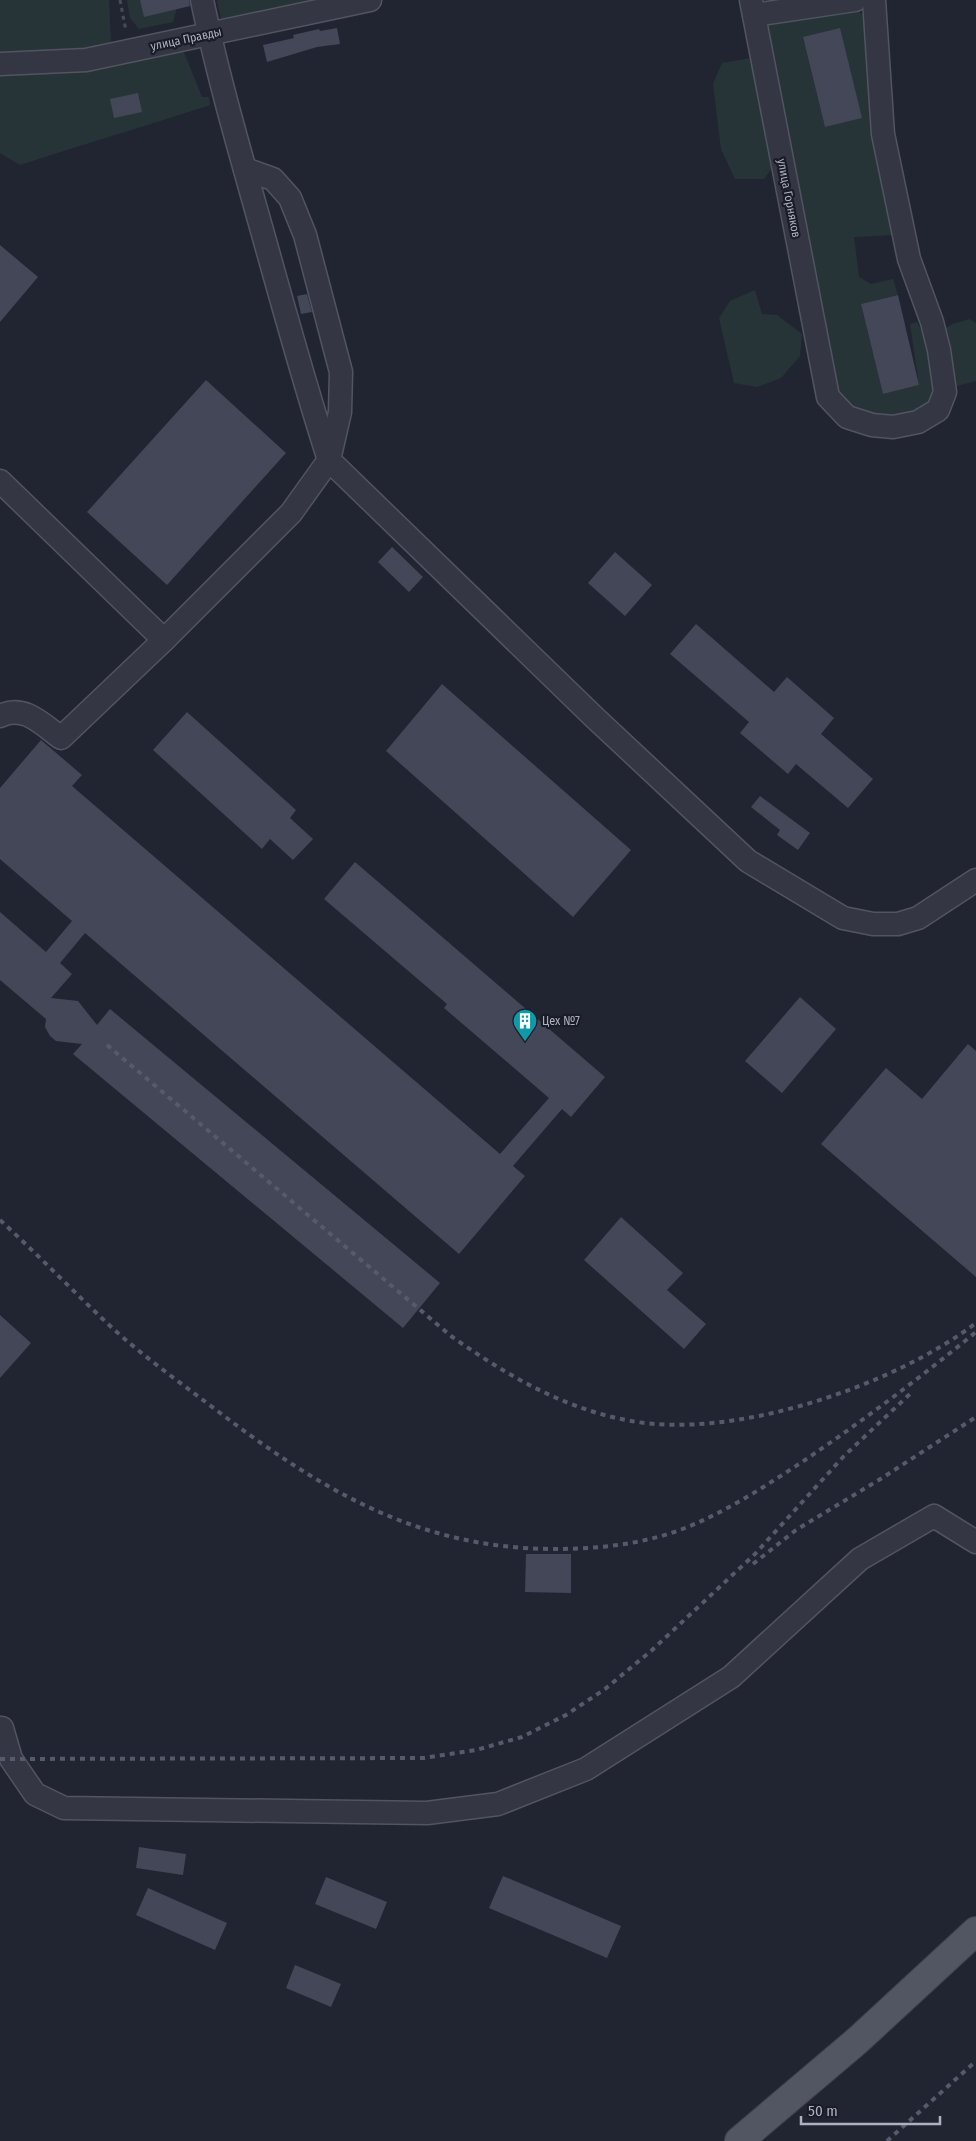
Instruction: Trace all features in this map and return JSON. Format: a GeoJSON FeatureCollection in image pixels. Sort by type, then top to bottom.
{"type":"FeatureCollection","features":[{"type":"Feature","properties":{"kind":"main road"},"geometry":{"type":"LineString","coordinates":[[739,2141],[858,2040],[976,1930]]}},
{"type":"Feature","properties":{"kind":"street"},"geometry":{"type":"LineString","coordinates":[[202,0],[209,34],[245,169],[329,460],[594,716],[748,861],[842,918],[873,924],[898,924],[918,918],[976,880]]}},
{"type":"Feature","properties":{"kind":"street","name":"улица Правды"},"geometry":{"type":"LineString","coordinates":[[0,64],[86,60],[370,0]]}},
{"type":"Feature","properties":{"kind":"street"},"geometry":{"type":"LineString","coordinates":[[752,7],[855,0]]}},
{"type":"Feature","properties":{"kind":"street","name":"улица Горняков"},"geometry":{"type":"LineString","coordinates":[[752,7],[828,396],[847,417],[872,425],[893,427],[918,422],[938,410],[945,392],[939,350],[932,322],[909,259],[883,134],[874,0]]}},
{"type":"Feature","properties":{"kind":"street"},"geometry":{"type":"LineString","coordinates":[[0,716],[12,711],[22,712],[61,738],[164,640],[291,513],[329,460],[340,412],[341,372],[305,235],[290,198],[274,179],[245,169]]}},
{"type":"Feature","properties":{"kind":"street"},"geometry":{"type":"LineString","coordinates":[[0,481],[164,640]]}},
{"type":"Feature","properties":{"kind":"street"},"geometry":{"type":"LineString","coordinates":[[0,1728],[2,1728],[11,1759],[35,1794],[64,1808],[427,1813],[498,1804],[586,1769],[731,1678],[860,1559],[934,1516],[976,1542]]}},
{"type":"Feature","properties":{"kind":"path"},"geometry":{"type":"LineString","coordinates":[[120,0],[129,51]]}},
{"type":"Feature","properties":{"kind":"shaded area"},"geometry":{"type":"Polygon","coordinates":[[[0,0],[109,0],[111,42],[92,49],[0,54],[0,0]]]}},
{"type":"Feature","properties":{"kind":"shaded area"},"geometry":{"type":"Polygon","coordinates":[[[127,0],[179,0],[173,22],[139,29],[130,18],[127,0]]]}},
{"type":"Feature","properties":{"kind":"shaded area"},"geometry":{"type":"Polygon","coordinates":[[[217,0],[319,0],[221,19],[217,0]]]}},
{"type":"Feature","properties":{"kind":"shaded area"},"geometry":{"type":"Polygon","coordinates":[[[855,8],[864,16],[893,235],[854,237],[859,277],[871,284],[893,279],[898,295],[861,304],[883,394],[919,385],[910,324],[917,322],[925,337],[935,395],[922,414],[880,422],[831,396],[761,22],[855,8]],[[803,37],[825,127],[861,118],[803,37]]]}},
{"type":"Feature","properties":{"kind":"shaded area"},"geometry":{"type":"Polygon","coordinates":[[[183,50],[202,97],[209,97],[210,105],[20,165],[0,153],[0,74],[98,70],[166,51],[183,50]]]}},
{"type":"Feature","properties":{"kind":"shaded area"},"geometry":{"type":"Polygon","coordinates":[[[751,58],[777,161],[764,179],[735,179],[721,149],[713,84],[722,63],[751,58]]]}},
{"type":"Feature","properties":{"kind":"shaded area"},"geometry":{"type":"Polygon","coordinates":[[[755,290],[762,314],[777,315],[802,334],[800,356],[781,378],[757,387],[734,383],[719,318],[730,301],[755,290]]]}},
{"type":"Feature","properties":{"kind":"shaded area"},"geometry":{"type":"Polygon","coordinates":[[[969,319],[976,323],[976,381],[953,387],[940,331],[969,319]]]}},
{"type":"Feature","properties":{"kind":"building"},"geometry":{"type":"Polygon","coordinates":[[[140,0],[189,0],[190,6],[144,17],[140,0]]]}},
{"type":"Feature","properties":{"kind":"building"},"geometry":{"type":"Polygon","coordinates":[[[337,28],[340,44],[317,47],[267,62],[263,45],[294,38],[293,35],[319,29],[320,31],[337,28]]]}},
{"type":"Feature","properties":{"kind":"building"},"geometry":{"type":"Polygon","coordinates":[[[840,28],[862,118],[825,127],[803,37],[840,28]]]}},
{"type":"Feature","properties":{"kind":"building"},"geometry":{"type":"Polygon","coordinates":[[[138,93],[142,112],[114,118],[110,99],[138,93]]]}},
{"type":"Feature","properties":{"kind":"building"},"geometry":{"type":"Polygon","coordinates":[[[0,245],[38,277],[0,322],[0,245]]]}},
{"type":"Feature","properties":{"kind":"building"},"geometry":{"type":"Polygon","coordinates":[[[307,294],[312,312],[301,314],[297,296],[307,294]]]}},
{"type":"Feature","properties":{"kind":"building"},"geometry":{"type":"Polygon","coordinates":[[[898,295],[919,385],[883,394],[861,304],[898,295]]]}},
{"type":"Feature","properties":{"kind":"building"},"geometry":{"type":"Polygon","coordinates":[[[206,380],[286,453],[167,585],[87,512],[206,380]]]}},
{"type":"Feature","properties":{"kind":"building"},"geometry":{"type":"Polygon","coordinates":[[[392,547],[423,577],[409,592],[378,562],[392,547]]]}},
{"type":"Feature","properties":{"kind":"building"},"geometry":{"type":"Polygon","coordinates":[[[615,552],[652,585],[625,616],[588,583],[615,552]]]}},
{"type":"Feature","properties":{"kind":"building"},"geometry":{"type":"Polygon","coordinates":[[[696,624],[774,692],[787,677],[834,718],[821,734],[873,779],[848,808],[796,764],[788,774],[740,733],[749,722],[670,654],[696,624]]]}},
{"type":"Feature","properties":{"kind":"building"},"geometry":{"type":"Polygon","coordinates":[[[442,684],[631,850],[573,917],[386,751],[442,684]]]}},
{"type":"Feature","properties":{"kind":"building"},"geometry":{"type":"Polygon","coordinates":[[[187,712],[296,810],[290,818],[313,839],[293,860],[270,839],[262,849],[153,750],[187,712]]]}},
{"type":"Feature","properties":{"kind":"building"},"geometry":{"type":"Polygon","coordinates":[[[41,740],[82,775],[72,786],[500,1154],[549,1098],[444,1008],[447,1004],[324,899],[355,862],[605,1077],[571,1117],[562,1109],[513,1166],[525,1176],[459,1254],[85,933],[60,963],[72,974],[51,998],[78,1001],[97,1025],[110,1009],[440,1283],[403,1328],[73,1054],[82,1044],[56,1041],[50,1036],[45,1027],[46,1019],[0,980],[0,912],[46,952],[72,921],[0,859],[0,788],[41,740]]]}},
{"type":"Feature","properties":{"kind":"building"},"geometry":{"type":"Polygon","coordinates":[[[760,796],[810,833],[798,850],[777,835],[780,830],[751,807],[760,796]]]}},
{"type":"Feature","properties":{"kind":"building"},"geometry":{"type":"Polygon","coordinates":[[[800,997],[836,1029],[782,1093],[745,1061],[800,997]]]}},
{"type":"Feature","properties":{"kind":"building"},"geometry":{"type":"Polygon","coordinates":[[[968,1044],[976,1051],[976,1277],[821,1144],[886,1068],[922,1099],[968,1044]]]}},
{"type":"Feature","properties":{"kind":"building"},"geometry":{"type":"Polygon","coordinates":[[[621,1217],[683,1273],[667,1290],[706,1324],[684,1349],[584,1260],[621,1217]]]}},
{"type":"Feature","properties":{"kind":"building"},"geometry":{"type":"Polygon","coordinates":[[[0,1315],[31,1343],[0,1378],[0,1315]]]}},
{"type":"Feature","properties":{"kind":"building"},"geometry":{"type":"Polygon","coordinates":[[[526,1554],[571,1554],[571,1593],[525,1592],[526,1554]]]}},
{"type":"Feature","properties":{"kind":"building"},"geometry":{"type":"Polygon","coordinates":[[[139,1847],[186,1854],[183,1875],[136,1868],[139,1847]]]}},
{"type":"Feature","properties":{"kind":"building"},"geometry":{"type":"Polygon","coordinates":[[[503,1876],[621,1926],[607,1958],[489,1908],[503,1876]]]}},
{"type":"Feature","properties":{"kind":"building"},"geometry":{"type":"Polygon","coordinates":[[[326,1877],[387,1902],[376,1929],[315,1904],[326,1877]]]}},
{"type":"Feature","properties":{"kind":"building"},"geometry":{"type":"Polygon","coordinates":[[[148,1888],[227,1923],[215,1950],[136,1915],[148,1888]]]}},
{"type":"Feature","properties":{"kind":"building"},"geometry":{"type":"Polygon","coordinates":[[[295,1965],[341,1984],[331,2007],[286,1988],[295,1965]]]}},
{"type":"Feature","properties":{"kind":"railway"},"geometry":{"type":"LineString","coordinates":[[107,1045],[451,1336],[493,1364],[536,1389],[606,1416],[631,1421],[672,1425],[717,1423],[764,1415],[811,1403],[858,1387],[902,1368],[942,1346],[976,1323]]}},
{"type":"Feature","properties":{"kind":"railway"},"geometry":{"type":"LineString","coordinates":[[0,1220],[132,1345],[169,1375],[287,1461],[327,1486],[411,1525],[456,1538],[504,1546],[555,1549],[621,1545],[670,1533],[717,1514],[747,1497],[827,1445],[892,1398],[976,1332]]}},
{"type":"Feature","properties":{"kind":"railway"},"geometry":{"type":"LineString","coordinates":[[0,1759],[424,1758],[476,1750],[522,1737],[566,1715],[605,1689],[651,1651],[755,1554],[844,1456],[912,1392]]}},
{"type":"Feature","properties":{"kind":"railway"},"geometry":{"type":"LineString","coordinates":[[753,1564],[796,1530],[882,1478],[976,1417]]}},
{"type":"Feature","properties":{"kind":"railway"},"geometry":{"type":"LineString","coordinates":[[887,2141],[976,2061]]}},
{"type":"Feature","properties":{"kind":"place","name":"Цех №7"},"geometry":{"type":"Point","coordinates":[525,1042]}}]}
